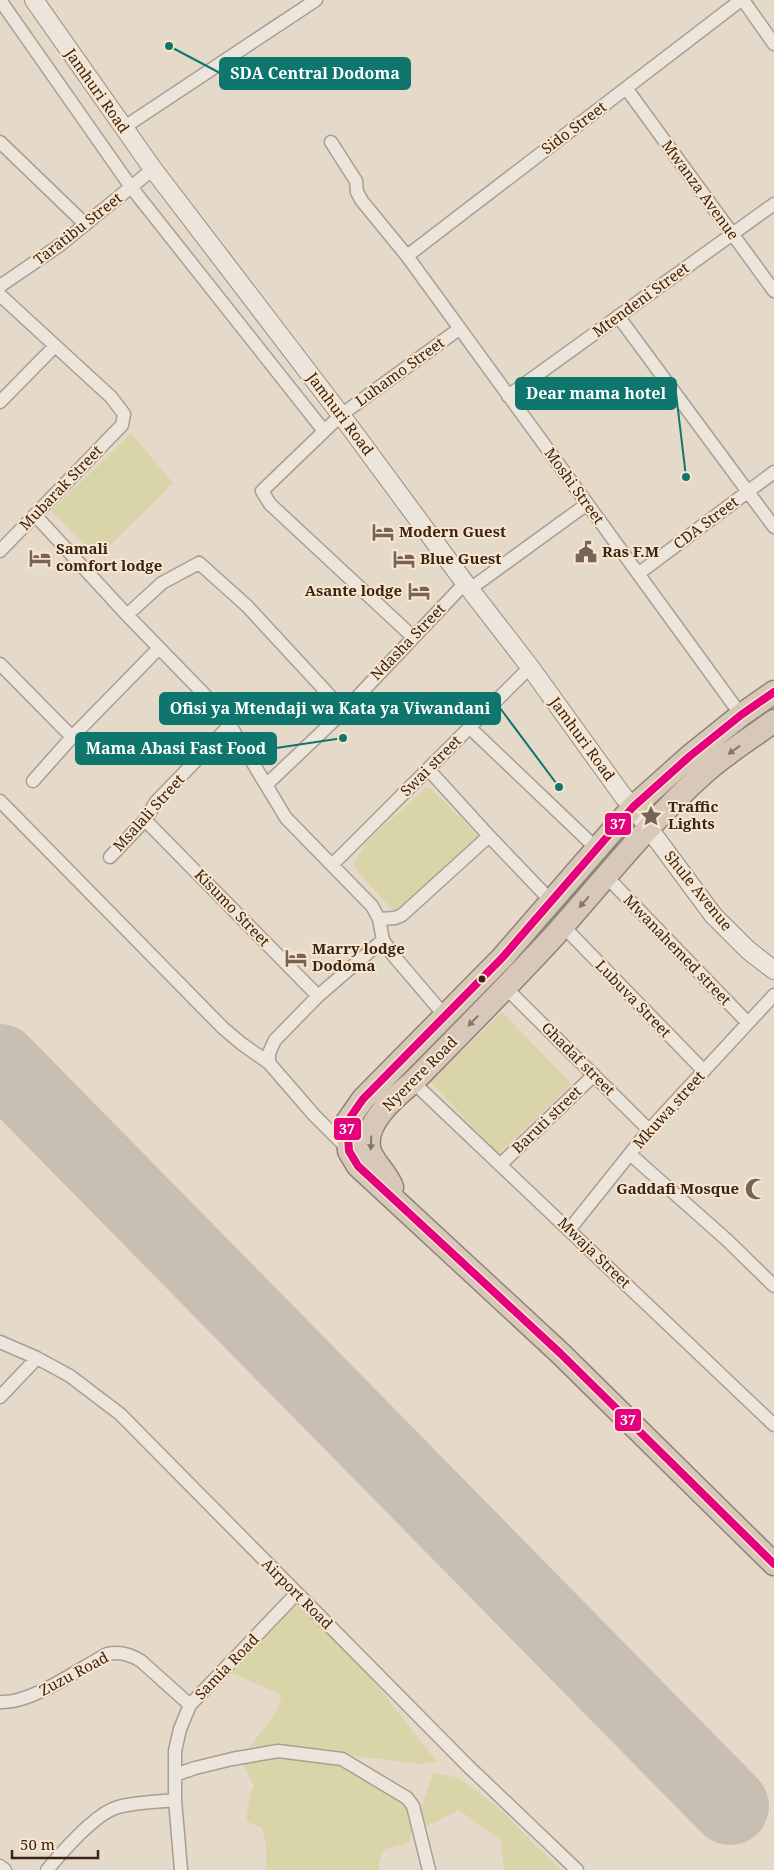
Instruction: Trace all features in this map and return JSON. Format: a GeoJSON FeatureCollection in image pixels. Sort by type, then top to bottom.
{"type":"FeatureCollection","features":[{"type":"Feature","properties":{"kind":"highway","name":"Nyerere Road"},"geometry":{"type":"LineString","coordinates":[[398,1202],[358,1166],[350,1151],[347,1122],[362,1099],[502,958],[633,807],[666,775],[741,715],[774,692]]}},
{"type":"Feature","properties":{"kind":"highway","name":"Nyerere Road"},"geometry":{"type":"LineString","coordinates":[[398,1202],[389,1178],[371,1153],[369,1142],[375,1121],[397,1095],[413,1082],[506,988],[648,828],[705,772],[774,722]]}},
{"type":"Feature","properties":{"kind":"highway"},"geometry":{"type":"LineString","coordinates":[[398,1202],[560,1353],[774,1564]]}},
{"type":"Feature","properties":{"kind":"main road","name":"Jamhuri Road"},"geometry":{"type":"LineString","coordinates":[[34,0],[153,169],[341,414],[648,828]]}},
{"type":"Feature","properties":{"kind":"main road","name":"Shule Avenue"},"geometry":{"type":"LineString","coordinates":[[648,828],[713,915],[748,950],[774,970]]}},
{"type":"Feature","properties":{"kind":"street"},"geometry":{"type":"LineString","coordinates":[[0,0],[131,187],[324,431]]}},
{"type":"Feature","properties":{"kind":"street"},"geometry":{"type":"LineString","coordinates":[[123,128],[316,0]]}},
{"type":"Feature","properties":{"kind":"street"},"geometry":{"type":"LineString","coordinates":[[742,0],[774,44]]}},
{"type":"Feature","properties":{"kind":"street","name":"Sido Street"},"geometry":{"type":"LineString","coordinates":[[407,256],[742,0]]}},
{"type":"Feature","properties":{"kind":"street","name":"Mwanza Avenue"},"geometry":{"type":"LineString","coordinates":[[626,88],[774,291]]}},
{"type":"Feature","properties":{"kind":"street"},"geometry":{"type":"LineString","coordinates":[[0,142],[85,224]]}},
{"type":"Feature","properties":{"kind":"street","name":"Moshi Street"},"geometry":{"type":"LineString","coordinates":[[331,142],[356,180],[357,192],[362,201],[407,256],[741,715]]}},
{"type":"Feature","properties":{"kind":"street","name":"Taratibu Street"},"geometry":{"type":"LineString","coordinates":[[0,286],[60,245],[153,169]]}},
{"type":"Feature","properties":{"kind":"street","name":"Mtendeni Street"},"geometry":{"type":"LineString","coordinates":[[508,396],[774,204]]}},
{"type":"Feature","properties":{"kind":"street"},"geometry":{"type":"LineString","coordinates":[[0,295],[55,346],[0,402]]}},
{"type":"Feature","properties":{"kind":"street"},"geometry":{"type":"LineString","coordinates":[[618,316],[774,527]]}},
{"type":"Feature","properties":{"kind":"street","name":"Luhamo Street"},"geometry":{"type":"LineString","coordinates":[[413,637],[270,504],[262,491],[341,414],[459,329]]}},
{"type":"Feature","properties":{"kind":"street","name":"Mubarak Street"},"geometry":{"type":"LineString","coordinates":[[0,551],[122,425],[124,414],[111,398],[55,346]]}},
{"type":"Feature","properties":{"kind":"street","name":"CDA Street"},"geometry":{"type":"LineString","coordinates":[[638,574],[774,472]]}},
{"type":"Feature","properties":{"kind":"street","name":"Ndasha Street"},"geometry":{"type":"LineString","coordinates":[[266,785],[344,711],[413,637],[468,586],[587,504]]}},
{"type":"Feature","properties":{"kind":"street"},"geometry":{"type":"LineString","coordinates":[[35,515],[158,648],[204,694],[230,725],[286,818],[372,906],[379,919],[383,940],[393,955],[445,1016]]}},
{"type":"Feature","properties":{"kind":"street"},"geometry":{"type":"LineString","coordinates":[[127,615],[162,582],[199,563],[247,606],[344,711]]}},
{"type":"Feature","properties":{"kind":"street"},"geometry":{"type":"LineString","coordinates":[[33,780],[158,648]]}},
{"type":"Feature","properties":{"kind":"street"},"geometry":{"type":"LineString","coordinates":[[0,664],[72,737]]}},
{"type":"Feature","properties":{"kind":"street","name":"Swai street"},"geometry":{"type":"LineString","coordinates":[[332,865],[530,667]]}},
{"type":"Feature","properties":{"kind":"street","name":"Msalali Street"},"geometry":{"type":"LineString","coordinates":[[110,857],[145,820],[156,802],[230,725]]}},
{"type":"Feature","properties":{"kind":"street"},"geometry":{"type":"LineString","coordinates":[[469,728],[597,849]]}},
{"type":"Feature","properties":{"kind":"street"},"geometry":{"type":"LineString","coordinates":[[428,769],[552,902]]}},
{"type":"Feature","properties":{"kind":"street"},"geometry":{"type":"LineString","coordinates":[[0,801],[223,1028],[269,1064],[314,1115],[350,1151]]}},
{"type":"Feature","properties":{"kind":"street","name":"Kisumo Street"},"geometry":{"type":"LineString","coordinates":[[145,820],[318,996]]}},
{"type":"Feature","properties":{"kind":"street"},"geometry":{"type":"LineString","coordinates":[[379,919],[395,918],[402,915],[489,836]]}},
{"type":"Feature","properties":{"kind":"street","name":"Mwanahemed street"},"geometry":{"type":"LineString","coordinates":[[606,876],[748,1023]]}},
{"type":"Feature","properties":{"kind":"street","name":"Lubuva Street"},"geometry":{"type":"LineString","coordinates":[[563,926],[704,1071]]}},
{"type":"Feature","properties":{"kind":"street"},"geometry":{"type":"LineString","coordinates":[[269,1064],[269,1053],[275,1040],[318,996],[383,940]]}},
{"type":"Feature","properties":{"kind":"street","name":"Ghadaf street"},"geometry":{"type":"LineString","coordinates":[[506,988],[649,1130]]}},
{"type":"Feature","properties":{"kind":"street","name":"Mkuwa street"},"geometry":{"type":"LineString","coordinates":[[569,1230],[649,1130],[774,995]]}},
{"type":"Feature","properties":{"kind":"street","name":"Baruti street"},"geometry":{"type":"LineString","coordinates":[[500,1165],[594,1075]]}},
{"type":"Feature","properties":{"kind":"street","name":"Mwaja Street"},"geometry":{"type":"LineString","coordinates":[[413,1082],[774,1425]]}},
{"type":"Feature","properties":{"kind":"street"},"geometry":{"type":"LineString","coordinates":[[630,1154],[728,1241],[774,1286]]}},
{"type":"Feature","properties":{"kind":"street","name":"Airport Road"},"geometry":{"type":"LineString","coordinates":[[0,1342],[37,1358],[70,1376],[120,1414],[482,1780],[577,1870]]}},
{"type":"Feature","properties":{"kind":"street"},"geometry":{"type":"LineString","coordinates":[[0,1397],[37,1358]]}},
{"type":"Feature","properties":{"kind":"street","name":"Samia Road"},"geometry":{"type":"LineString","coordinates":[[182,1870],[175,1800],[175,1751],[180,1729],[190,1705],[296,1594]]}},
{"type":"Feature","properties":{"kind":"street","name":"Zuzu Road"},"geometry":{"type":"LineString","coordinates":[[0,1702],[20,1700],[34,1695],[107,1654],[115,1652],[133,1656],[190,1705]]}},
{"type":"Feature","properties":{"kind":"street"},"geometry":{"type":"LineString","coordinates":[[175,1775],[232,1759],[278,1751],[342,1759],[399,1792],[413,1806],[429,1870]]}},
{"type":"Feature","properties":{"kind":"street"},"geometry":{"type":"LineString","coordinates":[[47,1870],[62,1852],[102,1814],[118,1807],[175,1800]]}},
{"type":"Feature","properties":{"kind":"street"},"geometry":{"type":"LineString","coordinates":[[0,1866],[5,1870]]}},
{"type":"Feature","properties":{"kind":"shaded area"},"geometry":{"type":"Polygon","coordinates":[[[131,433],[173,483],[98,557],[51,511],[131,433]]]}},
{"type":"Feature","properties":{"kind":"shaded area"},"geometry":{"type":"Polygon","coordinates":[[[426,787],[433,790],[479,837],[395,913],[353,866],[366,843],[426,787]]]}},
{"type":"Feature","properties":{"kind":"shaded area"},"geometry":{"type":"Polygon","coordinates":[[[502,1012],[572,1084],[499,1154],[430,1082],[502,1012]]]}},
{"type":"Feature","properties":{"kind":"shaded area"},"geometry":{"type":"Polygon","coordinates":[[[297,1606],[337,1642],[362,1669],[438,1762],[420,1764],[322,1752],[246,1751],[276,1713],[282,1695],[230,1672],[278,1620],[297,1606]]]}},
{"type":"Feature","properties":{"kind":"shaded area"},"geometry":{"type":"Polygon","coordinates":[[[289,1757],[335,1763],[365,1778],[405,1806],[412,1831],[409,1842],[383,1850],[379,1862],[379,1870],[266,1870],[266,1845],[262,1828],[246,1821],[250,1794],[254,1786],[243,1765],[256,1759],[289,1757]]]}},
{"type":"Feature","properties":{"kind":"shaded area"},"geometry":{"type":"Polygon","coordinates":[[[433,1773],[459,1778],[502,1811],[562,1870],[504,1870],[501,1840],[459,1810],[425,1827],[420,1812],[433,1773]]]}},
{"type":"Feature","properties":{"kind":"runway"},"geometry":{"type":"LineString","coordinates":[[0,1063],[730,1806]]}},
{"type":"Feature","properties":{"kind":"transit line","name":"37"},"geometry":{"type":"LineString","coordinates":[[774,692],[741,715],[690,756],[633,807],[502,958],[363,1099],[347,1122],[349,1151],[358,1166],[560,1353],[774,1564]]}},
{"type":"Feature","properties":{"kind":"place","name":"SDA Central Dodoma"},"geometry":{"type":"Point","coordinates":[169,46]}},
{"type":"Feature","properties":{"kind":"place","name":"Dear mama hotel"},"geometry":{"type":"Point","coordinates":[686,477]}},
{"type":"Feature","properties":{"kind":"place","name":"Modern Guest"},"geometry":{"type":"Point","coordinates":[383,532]}},
{"type":"Feature","properties":{"kind":"place","name":"Ras F.M"},"geometry":{"type":"Point","coordinates":[586,552]}},
{"type":"Feature","properties":{"kind":"place","name":"Samali comfort lodge"},"geometry":{"type":"Point","coordinates":[40,558]}},
{"type":"Feature","properties":{"kind":"place","name":"Blue Guest"},"geometry":{"type":"Point","coordinates":[404,559]}},
{"type":"Feature","properties":{"kind":"place","name":"Asante lodge"},"geometry":{"type":"Point","coordinates":[419,591]}},
{"type":"Feature","properties":{"kind":"place","name":"Mama Abasi Fast Food"},"geometry":{"type":"Point","coordinates":[343,738]}},
{"type":"Feature","properties":{"kind":"place","name":"Ofisi ya Mtendaji wa Kata ya Viwandani"},"geometry":{"type":"Point","coordinates":[559,787]}},
{"type":"Feature","properties":{"kind":"place","name":"Traffic Lights"},"geometry":{"type":"Point","coordinates":[651,816]}},
{"type":"Feature","properties":{"kind":"place","name":"Marry lodge Dodoma"},"geometry":{"type":"Point","coordinates":[296,958]}},
{"type":"Feature","properties":{"kind":"place","name":"Gaddafi Mosque"},"geometry":{"type":"Point","coordinates":[756,1189]}}]}
